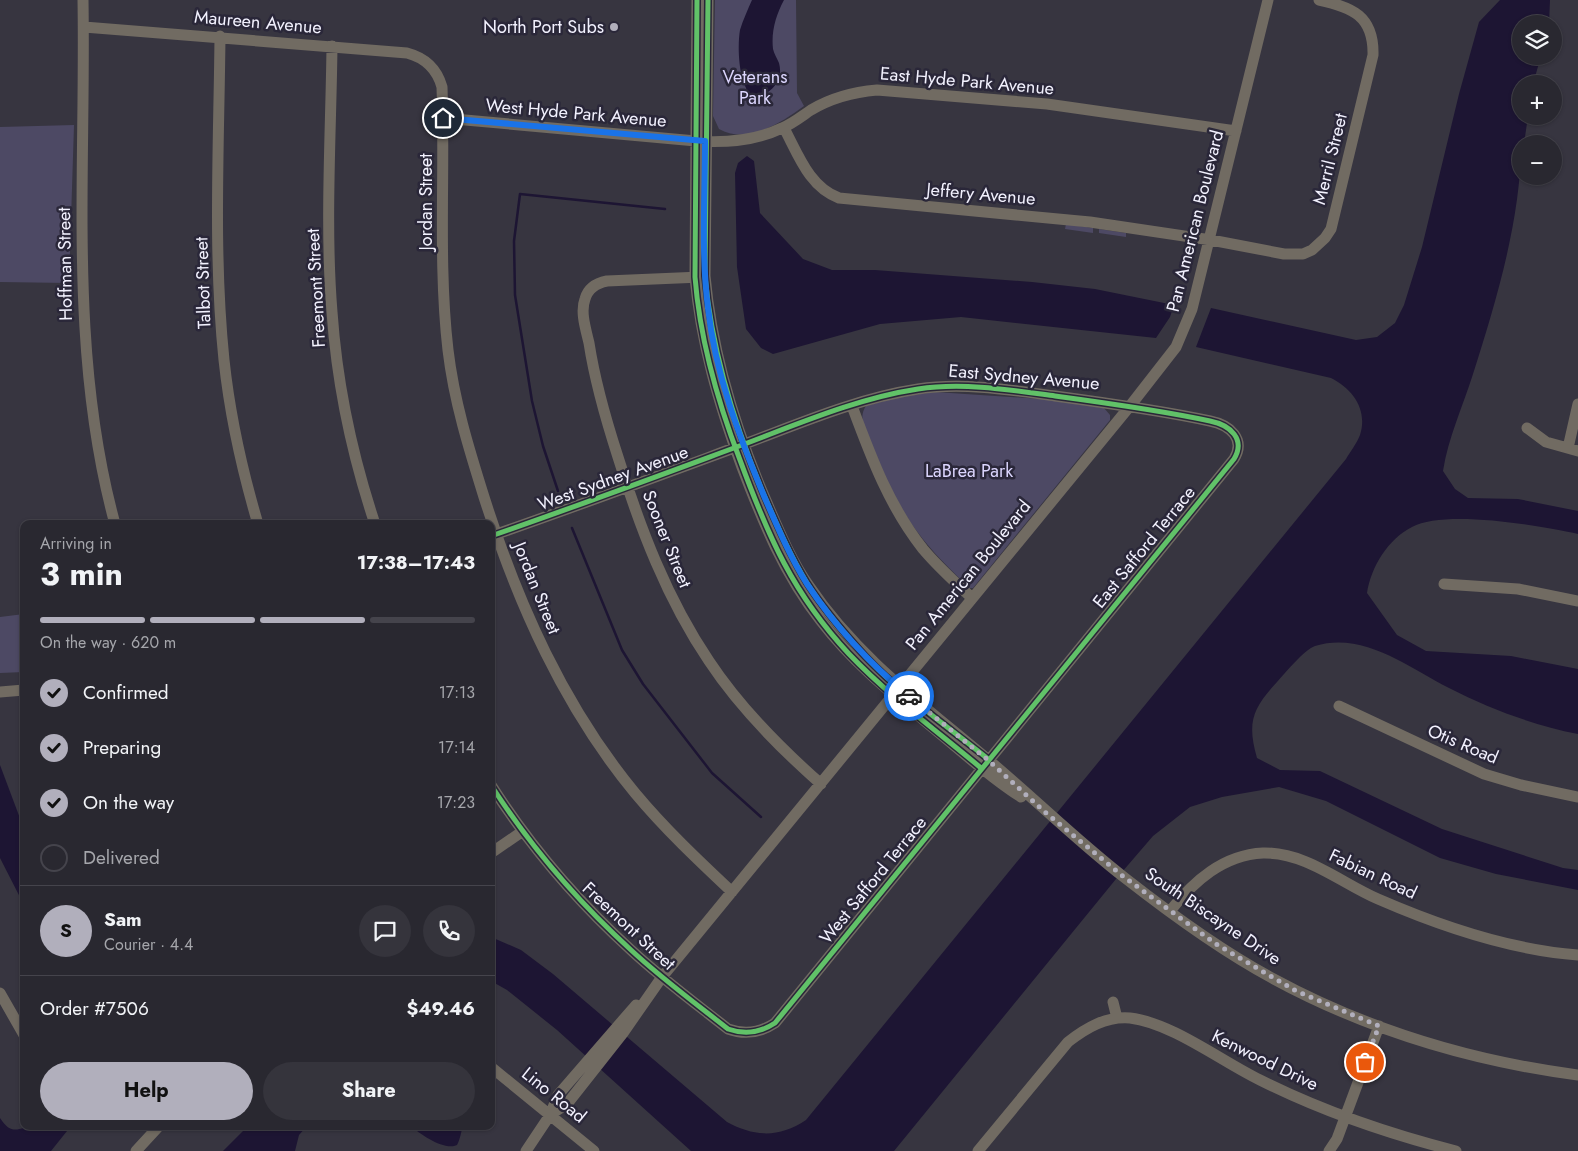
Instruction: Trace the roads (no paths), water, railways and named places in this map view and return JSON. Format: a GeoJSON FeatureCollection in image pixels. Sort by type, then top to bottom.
{"type":"FeatureCollection","features":[{"type":"Feature","properties":{"kind":"street","name":"Hoffman Street"},"geometry":{"type":"LineString","coordinates":[[83,0],[81,262],[84,337],[97,443],[114,520]]}},
{"type":"Feature","properties":{"kind":"street","name":"South Biscayne Drive"},"geometry":{"type":"LineString","coordinates":[[697,0],[700,141],[699,315],[709,368],[739,446],[776,525],[807,584],[848,636],[896,691],[1124,877],[1216,944],[1271,977],[1379,1026],[1473,1056],[1578,1075]]}},
{"type":"Feature","properties":{"kind":"street","name":"South Biscayne Drive"},"geometry":{"type":"LineString","coordinates":[[700,141],[708,0]]}},
{"type":"Feature","properties":{"kind":"street","name":"Pan American Boulevard"},"geometry":{"type":"LineString","coordinates":[[550,1115],[558,1095],[581,1076],[619,1030],[1130,406],[1165,362],[1182,336],[1192,309],[1211,240],[1268,0]]}},
{"type":"Feature","properties":{"kind":"street","name":"Merril Street"},"geometry":{"type":"LineString","coordinates":[[1211,240],[1294,255],[1312,250],[1325,238],[1331,229],[1369,71],[1373,46],[1371,31],[1360,16],[1346,7],[1319,0]]}},
{"type":"Feature","properties":{"kind":"street","name":"Maureen Avenue"},"geometry":{"type":"LineString","coordinates":[[84,27],[220,36],[407,53],[427,62],[435,70],[442,87],[443,118]]}},
{"type":"Feature","properties":{"kind":"street","name":"Talbot Street"},"geometry":{"type":"LineString","coordinates":[[220,36],[218,267],[222,333],[234,423],[257,520]]}},
{"type":"Feature","properties":{"kind":"street","name":"Freemont Street"},"geometry":{"type":"LineString","coordinates":[[332,46],[330,260],[332,312],[340,384],[350,435],[374,520]]}},
{"type":"Feature","properties":{"kind":"street","name":"East Hyde Park Avenue"},"geometry":{"type":"LineString","coordinates":[[700,141],[740,140],[784,128],[829,101],[857,92],[877,90],[1056,105],[1236,131]]}},
{"type":"Feature","properties":{"kind":"street","name":"West Hyde Park Avenue"},"geometry":{"type":"LineString","coordinates":[[443,118],[700,141]]}},
{"type":"Feature","properties":{"kind":"street","name":"Jordan Street"},"geometry":{"type":"LineString","coordinates":[[443,118],[443,286],[448,353],[464,432],[490,520]]}},
{"type":"Feature","properties":{"kind":"street","name":"Jeffery Avenue"},"geometry":{"type":"LineString","coordinates":[[784,128],[812,179],[828,194],[839,198],[1061,219],[1211,240]]}},
{"type":"Feature","properties":{"kind":"street","name":"Sooner Street"},"geometry":{"type":"LineString","coordinates":[[700,277],[607,281],[594,285],[585,297],[583,308],[597,386],[627,487],[664,581],[684,620],[709,661],[769,736],[821,784]]}},
{"type":"Feature","properties":{"kind":"street","name":"East Sydney Avenue"},"geometry":{"type":"LineString","coordinates":[[739,446],[852,406],[918,388],[954,387],[1028,392],[1130,406]]}},
{"type":"Feature","properties":{"kind":"street"},"geometry":{"type":"LineString","coordinates":[[1527,428],[1540,439],[1573,449],[1578,404]]}},
{"type":"Feature","properties":{"kind":"street"},"geometry":{"type":"LineString","coordinates":[[852,406],[881,482],[902,519],[932,559],[972,598]]}},
{"type":"Feature","properties":{"kind":"street","name":"East Safford Terrace"},"geometry":{"type":"LineString","coordinates":[[985,764],[1237,454],[1239,445],[1237,436],[1223,424],[1130,406]]}},
{"type":"Feature","properties":{"kind":"street","name":"West Sydney Avenue"},"geometry":{"type":"LineString","coordinates":[[495,535],[739,446]]}},
{"type":"Feature","properties":{"kind":"street","name":"Jordan Street"},"geometry":{"type":"LineString","coordinates":[[495,537],[538,638],[566,693],[597,743],[654,816],[732,892]]}},
{"type":"Feature","properties":{"kind":"street"},"geometry":{"type":"LineString","coordinates":[[1444,584],[1518,589],[1578,601]]}},
{"type":"Feature","properties":{"kind":"street"},"geometry":{"type":"LineString","coordinates":[[0,692],[20,690]]}},
{"type":"Feature","properties":{"kind":"street","name":"Otis Road"},"geometry":{"type":"LineString","coordinates":[[1339,706],[1484,774],[1520,785],[1578,797]]}},
{"type":"Feature","properties":{"kind":"street","name":"West Safford Terrace"},"geometry":{"type":"LineString","coordinates":[[780,1018],[985,764]]}},
{"type":"Feature","properties":{"kind":"street","name":"Freemont Street"},"geometry":{"type":"LineString","coordinates":[[495,791],[523,831],[588,908],[632,952],[662,977],[728,1029],[736,1032],[747,1033],[763,1030],[780,1018]]}},
{"type":"Feature","properties":{"kind":"street"},"geometry":{"type":"LineString","coordinates":[[495,850],[523,831]]}},
{"type":"Feature","properties":{"kind":"street","name":"Fabian Road"},"geometry":{"type":"LineString","coordinates":[[1170,911],[1190,887],[1221,864],[1248,855],[1277,854],[1304,861],[1376,898],[1440,923],[1506,942],[1578,955]]}},
{"type":"Feature","properties":{"kind":"street"},"geometry":{"type":"LineString","coordinates":[[0,993],[20,1028]]}},
{"type":"Feature","properties":{"kind":"street"},"geometry":{"type":"LineString","coordinates":[[1113,1002],[1116,1018]]}},
{"type":"Feature","properties":{"kind":"street","name":"Kenwood Drive"},"geometry":{"type":"LineString","coordinates":[[978,1151],[1068,1042],[1085,1029],[1116,1018],[1138,1020],[1158,1025],[1260,1081],[1388,1132],[1456,1151]]}},
{"type":"Feature","properties":{"kind":"street"},"geometry":{"type":"LineString","coordinates":[[1328,1151],[1336,1139],[1379,1026]]}},
{"type":"Feature","properties":{"kind":"street","name":"Lino Road"},"geometry":{"type":"LineString","coordinates":[[495,1070],[594,1151]]}},
{"type":"Feature","properties":{"kind":"street"},"geometry":{"type":"LineString","coordinates":[[526,1151],[550,1115]]}},
{"type":"Feature","properties":{"kind":"street"},"geometry":{"type":"LineString","coordinates":[[136,1151],[155,1130]]}},
{"type":"Feature","properties":{"kind":"waterway"},"geometry":{"type":"LineString","coordinates":[[558,491],[543,446],[532,401],[515,295],[514,241],[520,194],[665,209]]}},
{"type":"Feature","properties":{"kind":"waterway"},"geometry":{"type":"LineString","coordinates":[[572,528],[622,650],[643,684],[712,773],[761,817]]}},
{"type":"Feature","properties":{"kind":"place","name":"North Port Subs"},"geometry":{"type":"Point","coordinates":[614,27]}},
{"type":"Feature","properties":{"kind":"park label","name":"Veterans Park"},"geometry":{"type":"Point","coordinates":[755,87]}},
{"type":"Feature","properties":{"kind":"park label","name":"LaBrea Park"},"geometry":{"type":"Point","coordinates":[969,471]}}]}
